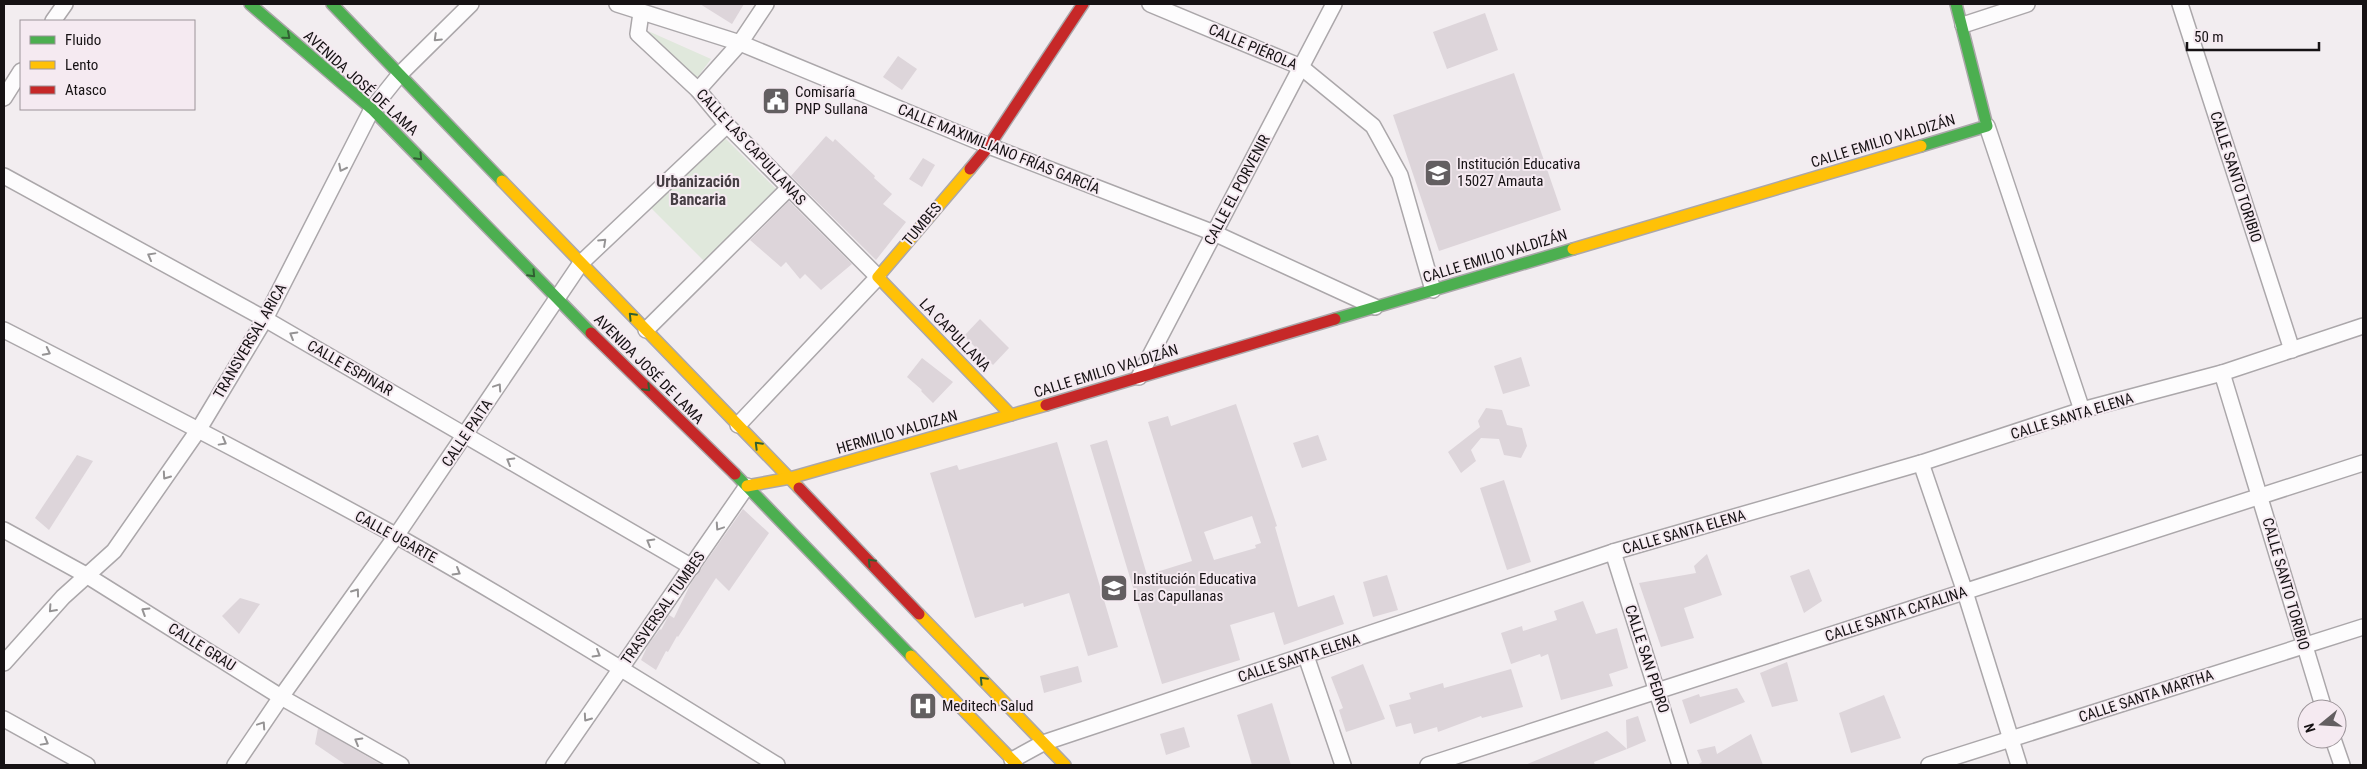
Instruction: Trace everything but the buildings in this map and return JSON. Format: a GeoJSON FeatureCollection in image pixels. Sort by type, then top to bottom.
{"type":"FeatureCollection","features":[{"type":"Feature","properties":{"kind":"main road","name":"AVENIDA JOSÉ DE LAMA"},"geometry":{"type":"LineString","coordinates":[[250,4],[372,109],[558,300],[746,486],[1014,762]]}},
{"type":"Feature","properties":{"kind":"main road","name":"AVENIDA JOSÉ DE LAMA"},"geometry":{"type":"LineString","coordinates":[[332,4],[1065,765]]}},
{"type":"Feature","properties":{"kind":"main road","name":"TUMBES"},"geometry":{"type":"LineString","coordinates":[[878,277],[989,146],[1083,4]]}},
{"type":"Feature","properties":{"kind":"main road"},"geometry":{"type":"LineString","coordinates":[[1956,4],[1963,25],[1986,126]]}},
{"type":"Feature","properties":{"kind":"main road","name":"CALLE EMILIO VALDIZÁN"},"geometry":{"type":"LineString","coordinates":[[1011,415],[1986,126]]}},
{"type":"Feature","properties":{"kind":"main road","name":"LA CAPULLANA"},"geometry":{"type":"LineString","coordinates":[[878,277],[1011,415]]}},
{"type":"Feature","properties":{"kind":"main road","name":"HERMILIO VALDIZAN"},"geometry":{"type":"LineString","coordinates":[[790,478],[1011,415]]}},
{"type":"Feature","properties":{"kind":"main road"},"geometry":{"type":"LineString","coordinates":[[746,486],[790,478]]}},
{"type":"Feature","properties":{"kind":"street"},"geometry":{"type":"LineString","coordinates":[[54,20],[64,4]]}},
{"type":"Feature","properties":{"kind":"street","name":"TRANSVERSAL ARICA"},"geometry":{"type":"LineString","coordinates":[[4,663],[63,597],[114,551],[199,429],[265,319],[372,109],[400,74],[471,4]]}},
{"type":"Feature","properties":{"kind":"street","name":"CALLE MAXIMILIANO FRÍAS GARCÍA"},"geometry":{"type":"LineString","coordinates":[[618,4],[641,13],[740,43],[989,146],[1214,234],[1375,307]]}},
{"type":"Feature","properties":{"kind":"street"},"geometry":{"type":"LineString","coordinates":[[698,90],[740,43],[766,4]]}},
{"type":"Feature","properties":{"kind":"street","name":"CALLE PIÉROLA"},"geometry":{"type":"LineString","coordinates":[[1150,4],[1301,67],[1373,126],[1400,175],[1433,290]]}},
{"type":"Feature","properties":{"kind":"street","name":"CALLE EL PORVENIR"},"geometry":{"type":"LineString","coordinates":[[1139,377],[1334,4]]}},
{"type":"Feature","properties":{"kind":"street"},"geometry":{"type":"LineString","coordinates":[[1963,25],[2027,4]]}},
{"type":"Feature","properties":{"kind":"street","name":"CALLE SANTO TORIBIO"},"geometry":{"type":"LineString","coordinates":[[2180,4],[2292,350]]}},
{"type":"Feature","properties":{"kind":"street","name":"CALLE LAS CAPULLANAS"},"geometry":{"type":"LineString","coordinates":[[641,13],[638,34],[698,90],[727,125],[878,277]]}},
{"type":"Feature","properties":{"kind":"street"},"geometry":{"type":"LineString","coordinates":[[4,98],[20,73]]}},
{"type":"Feature","properties":{"kind":"street","name":"CALLE PAITA"},"geometry":{"type":"LineString","coordinates":[[234,765],[396,536],[558,300],[581,263],[727,125]]}},
{"type":"Feature","properties":{"kind":"street"},"geometry":{"type":"LineString","coordinates":[[1986,126],[2082,410]]}},
{"type":"Feature","properties":{"kind":"street","name":"CALLE ESPINAR"},"geometry":{"type":"LineString","coordinates":[[4,176],[265,319],[692,567]]}},
{"type":"Feature","properties":{"kind":"street"},"geometry":{"type":"LineString","coordinates":[[646,330],[789,188]]}},
{"type":"Feature","properties":{"kind":"street","name":"TUMBES"},"geometry":{"type":"LineString","coordinates":[[738,425],[878,277]]}},
{"type":"Feature","properties":{"kind":"street","name":"CALLE SANTA ELENA"},"geometry":{"type":"LineString","coordinates":[[1014,762],[1043,742],[1306,656],[1613,552],[1921,463],[2082,410],[2222,373],[2363,326]]}},
{"type":"Feature","properties":{"kind":"street","name":"CALLE UGARTE"},"geometry":{"type":"LineString","coordinates":[[4,330],[199,429],[396,536],[622,668],[776,765]]}},
{"type":"Feature","properties":{"kind":"street","name":"CALLE SANTO TORIBIO"},"geometry":{"type":"LineString","coordinates":[[2222,373],[2303,646],[2321,699]]}},
{"type":"Feature","properties":{"kind":"street"},"geometry":{"type":"LineString","coordinates":[[1921,463],[1965,592],[2019,765]]}},
{"type":"Feature","properties":{"kind":"street","name":"CALLE SANTA CATALINA"},"geometry":{"type":"LineString","coordinates":[[1428,765],[2363,463]]}},
{"type":"Feature","properties":{"kind":"street","name":"TRASVERSAL TUMBES"},"geometry":{"type":"LineString","coordinates":[[554,765],[746,486]]}},
{"type":"Feature","properties":{"kind":"street","name":"CALLE GRAU"},"geometry":{"type":"LineString","coordinates":[[4,530],[86,575],[281,696],[401,765]]}},
{"type":"Feature","properties":{"kind":"street","name":"CALLE SAN PEDRO"},"geometry":{"type":"LineString","coordinates":[[1613,552],[1680,765]]}},
{"type":"Feature","properties":{"kind":"street","name":"CALLE SANTA MARTHA"},"geometry":{"type":"LineString","coordinates":[[1929,765],[2363,627]]}},
{"type":"Feature","properties":{"kind":"street"},"geometry":{"type":"LineString","coordinates":[[1306,656],[1343,765]]}},
{"type":"Feature","properties":{"kind":"street"},"geometry":{"type":"LineString","coordinates":[[4,719],[87,765]]}},
{"type":"Feature","properties":{"kind":"street"},"geometry":{"type":"LineString","coordinates":[[2337,749],[2342,765]]}},
{"type":"Feature","properties":{"kind":"shaded area"},"geometry":{"type":"Polygon","coordinates":[[[648,31],[711,59],[694,82],[648,31]]]}},
{"type":"Feature","properties":{"kind":"shaded area"},"geometry":{"type":"Polygon","coordinates":[[[722,135],[780,193],[708,265],[650,207],[722,135]]]}},
{"type":"Feature","properties":{"kind":"traffic: fast"},"geometry":{"type":"LineString","coordinates":[[250,4],[372,109],[591,333]]}},
{"type":"Feature","properties":{"kind":"traffic: fast"},"geometry":{"type":"LineString","coordinates":[[332,4],[502,181]]}},
{"type":"Feature","properties":{"kind":"traffic: fast"},"geometry":{"type":"LineString","coordinates":[[1921,146],[1987,126],[1956,4]]}},
{"type":"Feature","properties":{"kind":"traffic: fast"},"geometry":{"type":"LineString","coordinates":[[1335,319],[1573,249]]}},
{"type":"Feature","properties":{"kind":"traffic: fast"},"geometry":{"type":"LineString","coordinates":[[735,474],[911,656]]}},
{"type":"Feature","properties":{"kind":"traffic: slow"},"geometry":{"type":"LineString","coordinates":[[1573,249],[1921,146]]}},
{"type":"Feature","properties":{"kind":"traffic: slow"},"geometry":{"type":"LineString","coordinates":[[970,169],[878,277],[1011,415]]}},
{"type":"Feature","properties":{"kind":"traffic: slow"},"geometry":{"type":"LineString","coordinates":[[502,181],[799,488]]}},
{"type":"Feature","properties":{"kind":"traffic: slow"},"geometry":{"type":"LineString","coordinates":[[747,486],[790,478],[1046,405]]}},
{"type":"Feature","properties":{"kind":"traffic: slow"},"geometry":{"type":"LineString","coordinates":[[919,614],[1065,765]]}},
{"type":"Feature","properties":{"kind":"traffic: slow"},"geometry":{"type":"LineString","coordinates":[[911,656],[1017,765]]}},
{"type":"Feature","properties":{"kind":"traffic: jam"},"geometry":{"type":"LineString","coordinates":[[970,169],[989,146],[1083,4]]}},
{"type":"Feature","properties":{"kind":"traffic: jam"},"geometry":{"type":"LineString","coordinates":[[1046,405],[1335,319]]}},
{"type":"Feature","properties":{"kind":"traffic: jam"},"geometry":{"type":"LineString","coordinates":[[591,333],[735,474]]}},
{"type":"Feature","properties":{"kind":"traffic: jam"},"geometry":{"type":"LineString","coordinates":[[799,488],[919,614]]}},
{"type":"Feature","properties":{"kind":"place","name":"Comisaría PNP Sullana"},"geometry":{"type":"Point","coordinates":[776,101]}},
{"type":"Feature","properties":{"kind":"place","name":"Institución Educativa 15027 Amauta"},"geometry":{"type":"Point","coordinates":[1438,173]}},
{"type":"Feature","properties":{"kind":"place","name":"Institución Educativa Las Capullanas"},"geometry":{"type":"Point","coordinates":[1114,588]}},
{"type":"Feature","properties":{"kind":"place","name":"Meditech Salud"},"geometry":{"type":"Point","coordinates":[923,706]}},
{"type":"Feature","properties":{"kind":"district","name":"Urbanización Bancaria"},"geometry":{"type":"Point","coordinates":[698,190]}}]}
